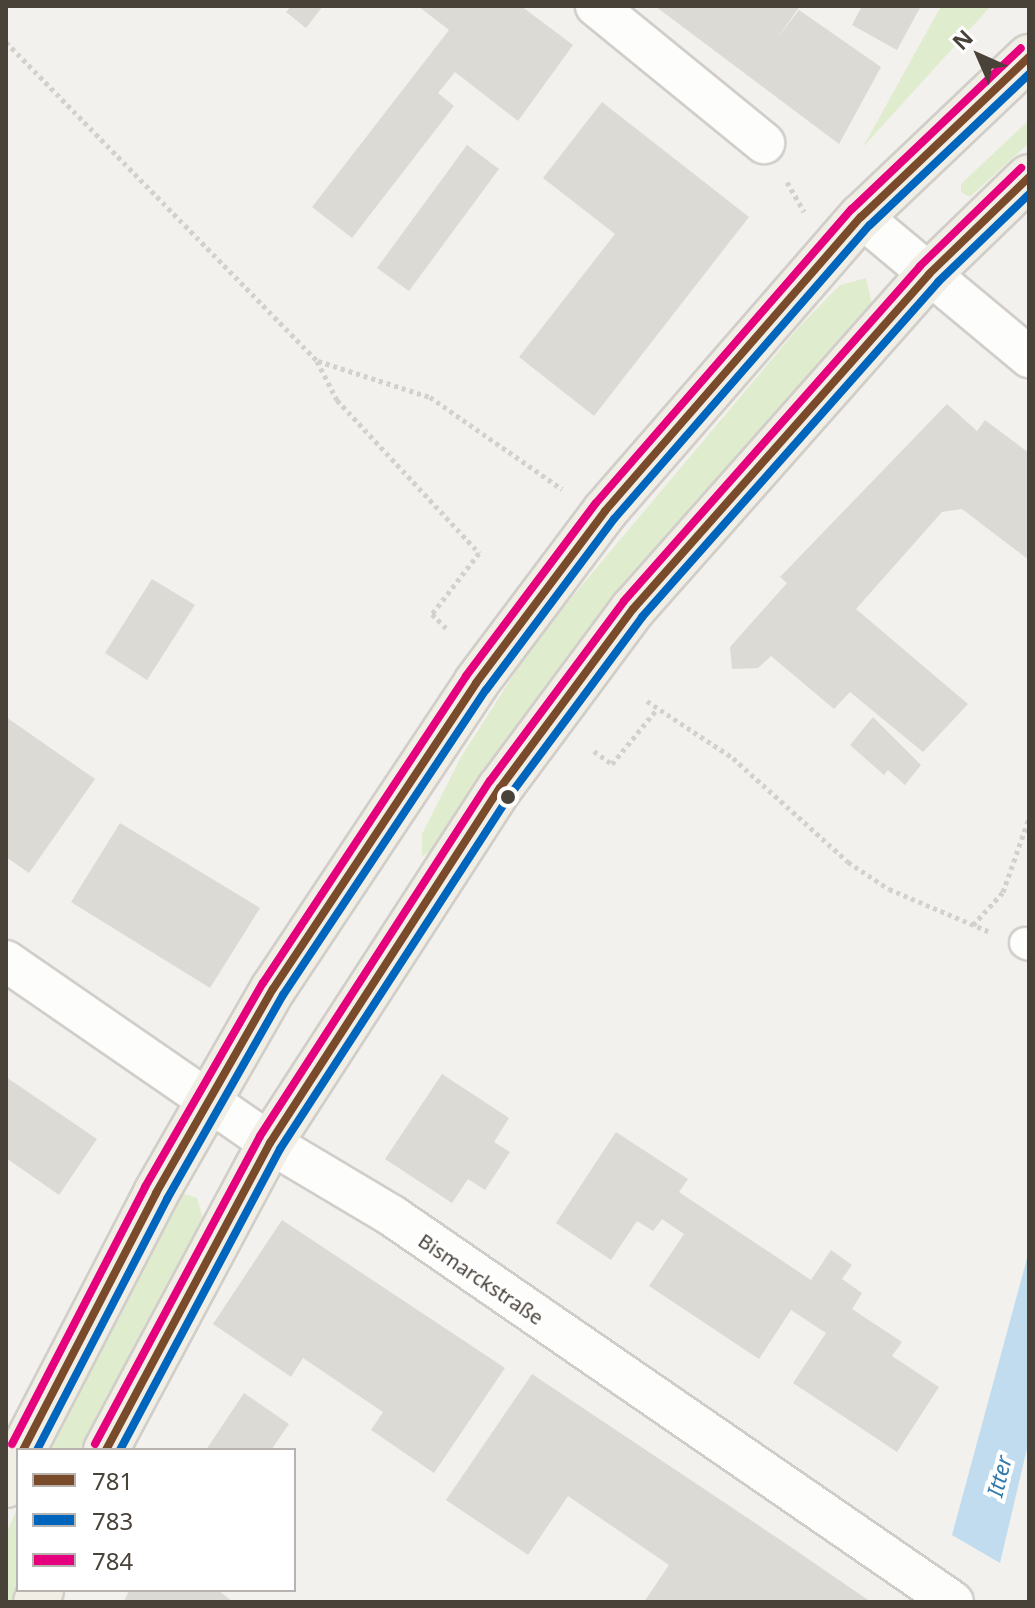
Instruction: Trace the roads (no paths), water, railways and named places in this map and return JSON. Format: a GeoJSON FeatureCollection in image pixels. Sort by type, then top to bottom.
{"type":"FeatureCollection","features":[{"type":"Feature","properties":{"kind":"main road"},"geometry":{"type":"LineString","coordinates":[[24,1448],[273,989],[384,817],[476,683],[605,511],[861,217],[1029,57]]}},
{"type":"Feature","properties":{"kind":"main road"},"geometry":{"type":"LineString","coordinates":[[107,1448],[270,1143],[500,788],[606,646],[929,274],[1029,177]]}},
{"type":"Feature","properties":{"kind":"main road"},"geometry":{"type":"LineString","coordinates":[[6,1485],[16,1464]]}},
{"type":"Feature","properties":{"kind":"street"},"geometry":{"type":"LineString","coordinates":[[596,6],[764,143]]}},
{"type":"Feature","properties":{"kind":"street"},"geometry":{"type":"LineString","coordinates":[[861,217],[1029,357]]}},
{"type":"Feature","properties":{"kind":"street","name":"Bismarckstraße"},"geometry":{"type":"LineString","coordinates":[[6,961],[270,1143],[391,1215],[953,1602]]}},
{"type":"Feature","properties":{"kind":"water","name":"Itter"},"geometry":{"type":"Polygon","coordinates":[[[1029,1251],[1029,1440],[1000,1563],[952,1535],[1029,1251]]]}}]}
